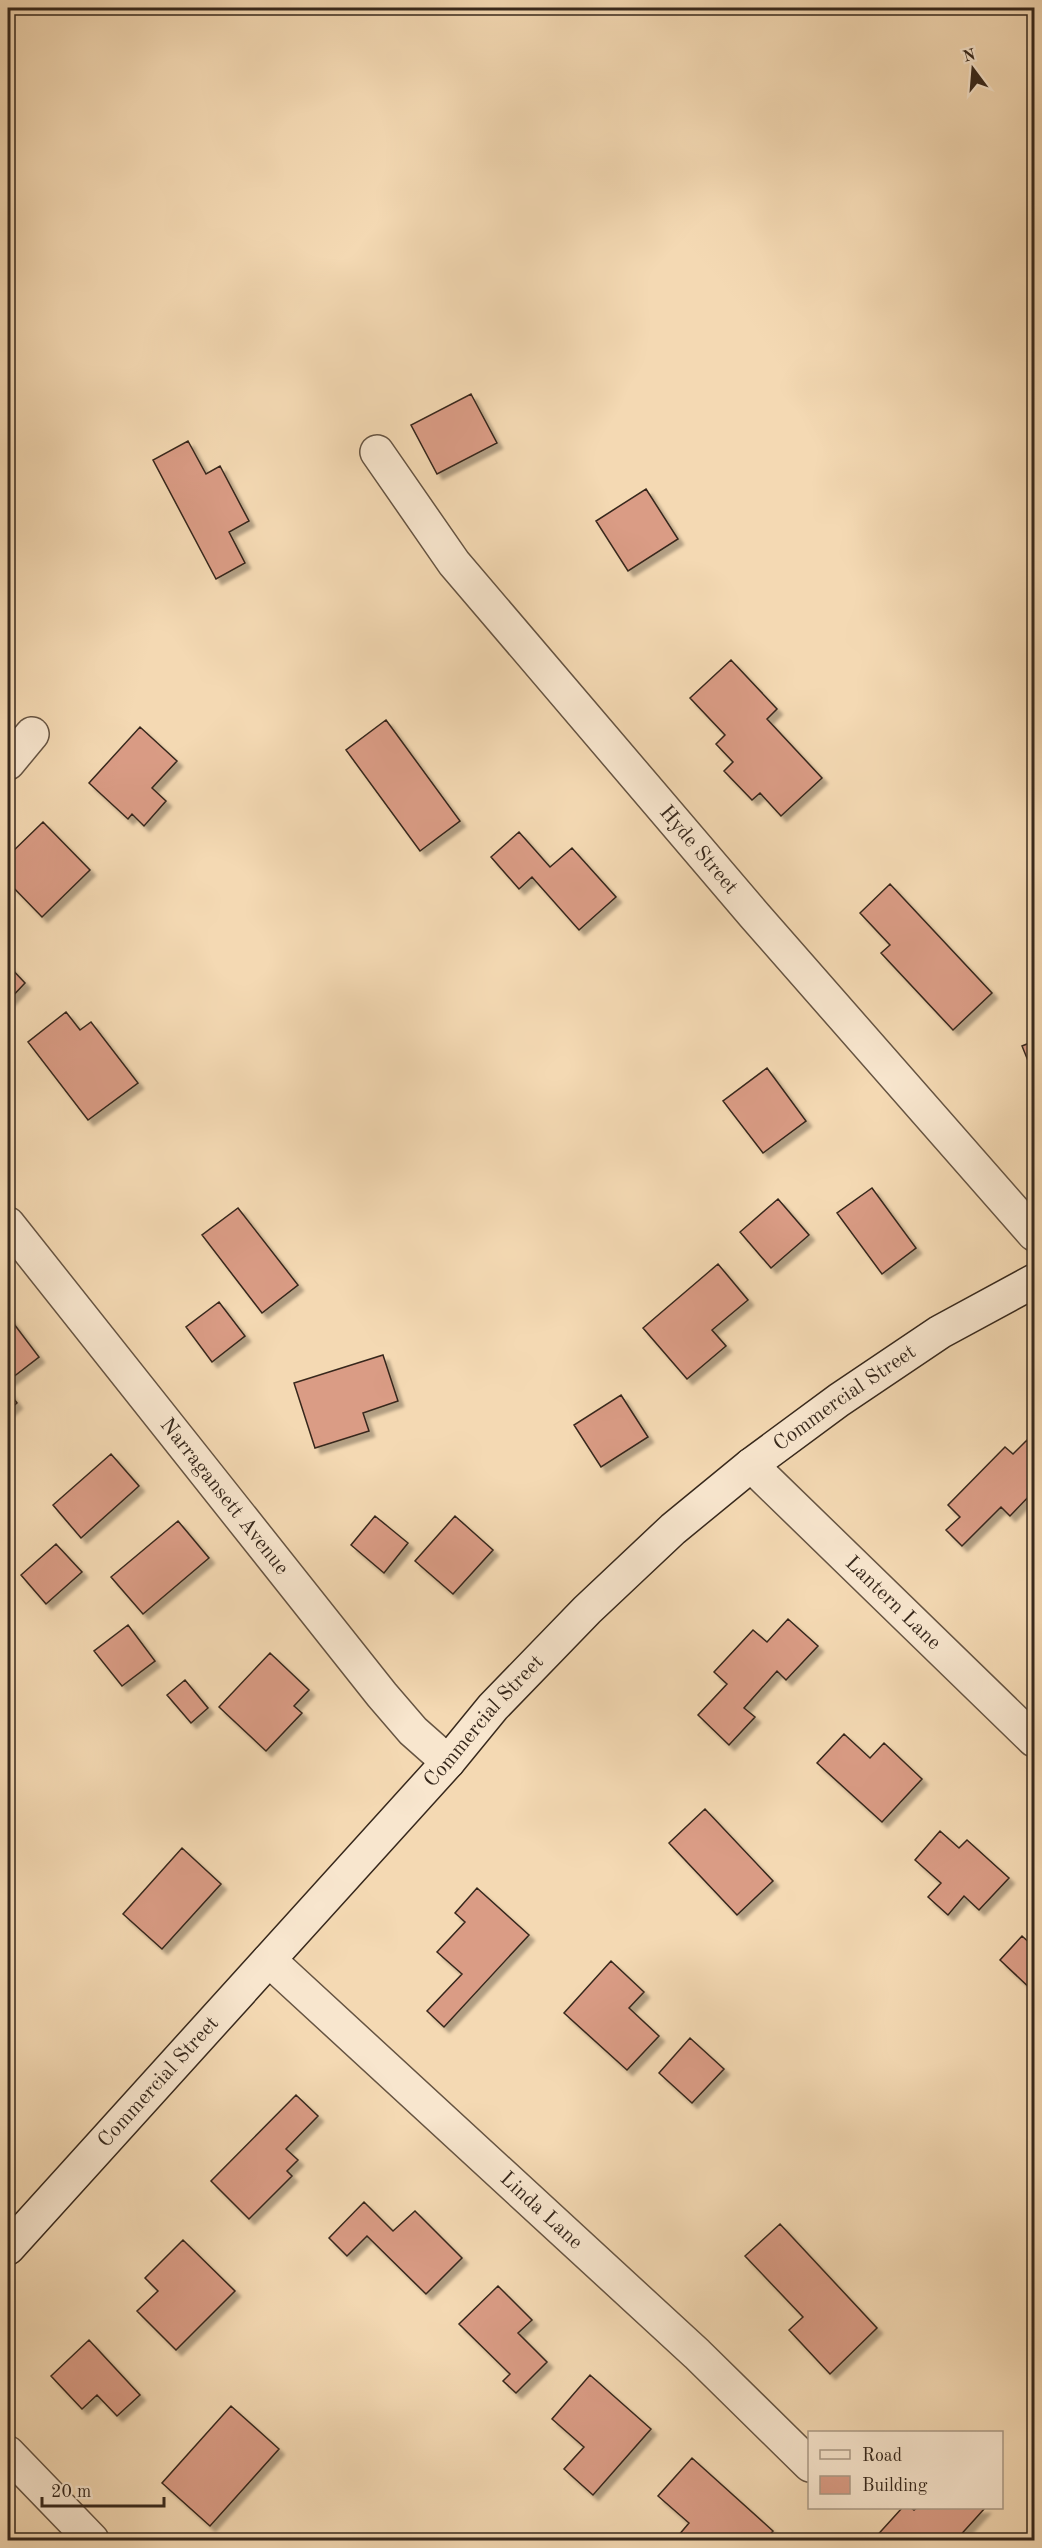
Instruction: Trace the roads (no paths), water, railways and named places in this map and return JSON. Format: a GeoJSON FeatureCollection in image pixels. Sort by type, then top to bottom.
{"type":"FeatureCollection","features":[{"type":"Feature","properties":{"kind":"street","name":"Hyde Street"},"geometry":{"type":"LineString","coordinates":[[377,452],[454,564],[755,916],[1035,1234]]}},
{"type":"Feature","properties":{"kind":"street"},"geometry":{"type":"LineString","coordinates":[[8,763],[32,734]]}},
{"type":"Feature","properties":{"kind":"street","name":"Narragansett Avenue"},"geometry":{"type":"LineString","coordinates":[[8,1224],[382,1695],[413,1731],[448,1762]]}},
{"type":"Feature","properties":{"kind":"street","name":"Commercial Street"},"geometry":{"type":"LineString","coordinates":[[8,2248],[448,1762],[493,1707],[586,1610],[673,1528],[751,1465],[839,1400],[940,1332],[1035,1281]]}},
{"type":"Feature","properties":{"kind":"street","name":"Lantern Lane"},"geometry":{"type":"LineString","coordinates":[[751,1465],[1035,1740]]}},
{"type":"Feature","properties":{"kind":"street","name":"Linda Lane"},"geometry":{"type":"LineString","coordinates":[[269,1960],[697,2354],[808,2463]]}},
{"type":"Feature","properties":{"kind":"street"},"geometry":{"type":"LineString","coordinates":[[8,2453],[92,2541]]}}]}
